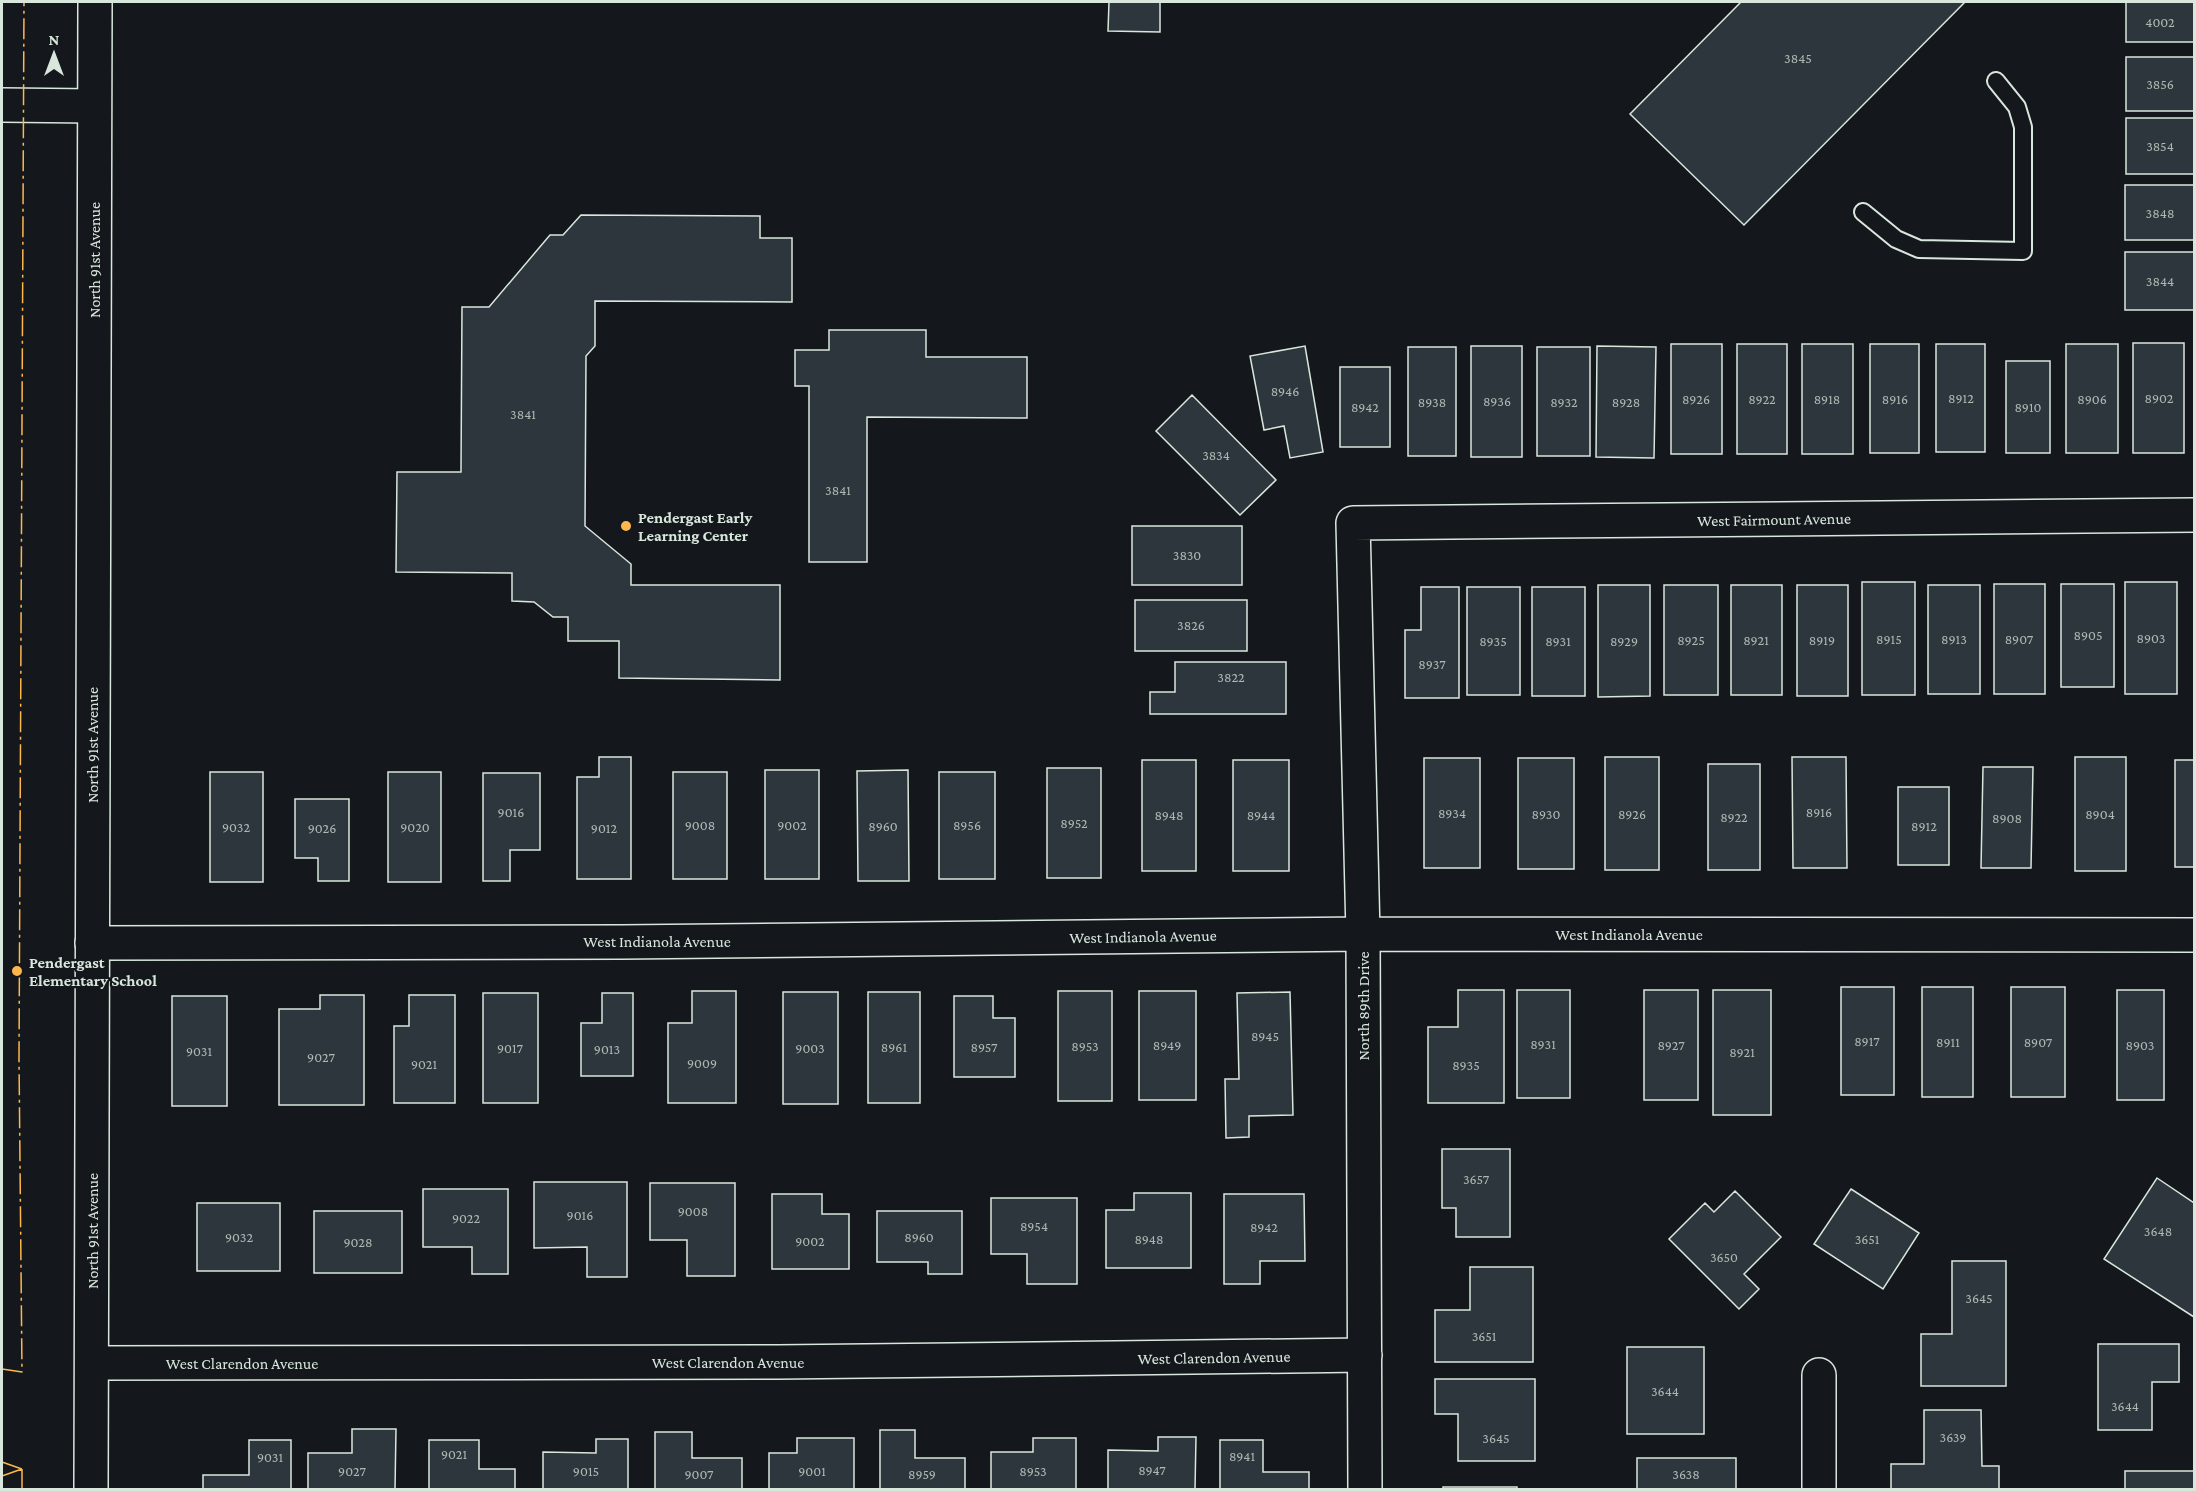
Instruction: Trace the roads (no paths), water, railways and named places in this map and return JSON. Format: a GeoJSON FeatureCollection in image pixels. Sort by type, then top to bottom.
{"type":"FeatureCollection","features":[{"type":"Feature","properties":{"kind":"street","name":"North 91st Avenue"},"geometry":{"type":"LineString","coordinates":[[91,1490],[95,2]]}},
{"type":"Feature","properties":{"kind":"street"},"geometry":{"type":"LineString","coordinates":[[2,105],[94,106]]}},
{"type":"Feature","properties":{"kind":"street","name":"West Fairmount Avenue"},"geometry":{"type":"LineString","coordinates":[[1353,523],[2194,515]]}},
{"type":"Feature","properties":{"kind":"street","name":"North 89th Drive"},"geometry":{"type":"LineString","coordinates":[[1353,523],[1363,934],[1365,1490]]}},
{"type":"Feature","properties":{"kind":"street","name":"West Indianola Avenue"},"geometry":{"type":"LineString","coordinates":[[92,943],[610,942],[1363,934],[2194,935]]}},
{"type":"Feature","properties":{"kind":"street","name":"West Clarendon Avenue"},"geometry":{"type":"LineString","coordinates":[[92,1363],[778,1362],[1365,1355]]}},
{"type":"Feature","properties":{"kind":"street"},"geometry":{"type":"LineString","coordinates":[[1819,1375],[1819,1490]]}},
{"type":"Feature","properties":{"kind":"lane"},"geometry":{"type":"LineString","coordinates":[[1863,212],[1896,239],[1920,249],[2023,251],[2023,128],[2017,107],[1995,81]]}},
{"type":"Feature","properties":{"kind":"place","name":"Pendergast Early Learning Center"},"geometry":{"type":"Point","coordinates":[626,526]}},
{"type":"Feature","properties":{"kind":"place","name":"Pendergast Elementary School"},"geometry":{"type":"Point","coordinates":[17,971]}}]}
